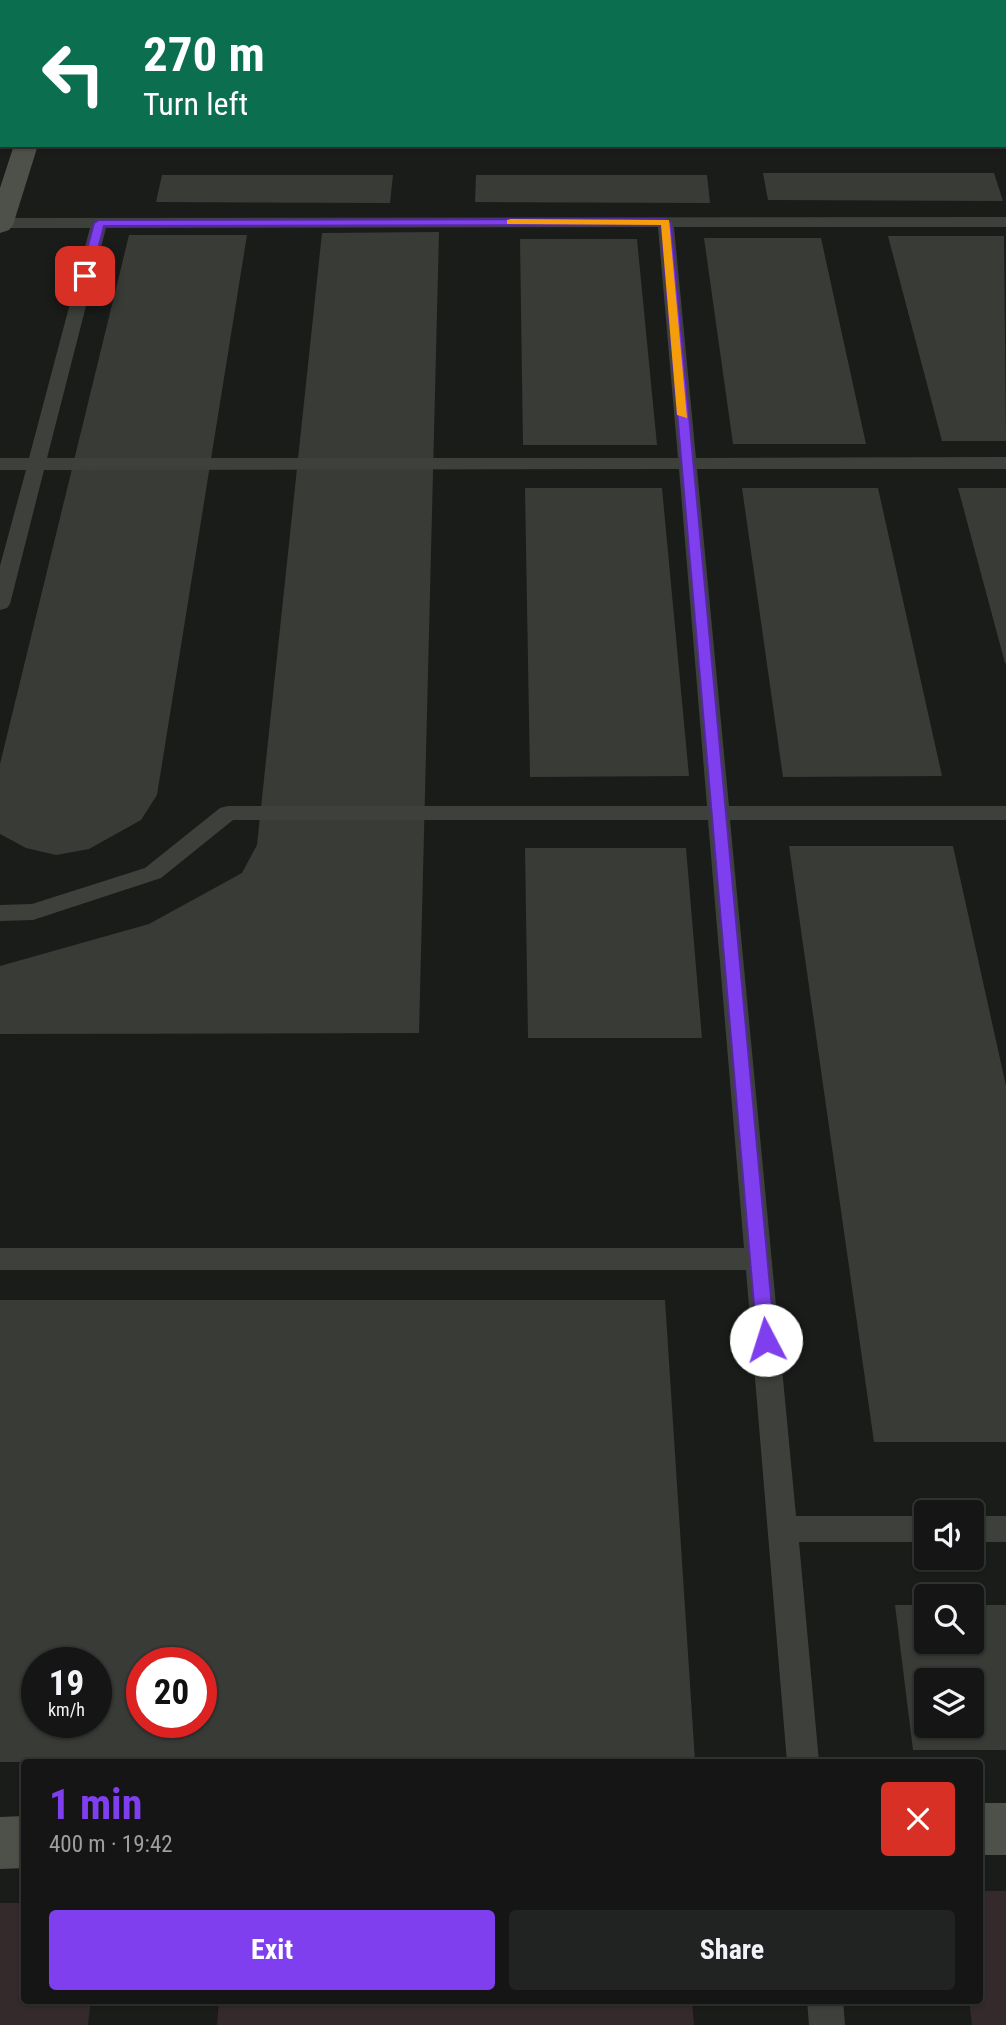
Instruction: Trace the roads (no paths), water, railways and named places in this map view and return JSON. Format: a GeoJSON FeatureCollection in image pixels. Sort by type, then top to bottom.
{"type":"FeatureCollection","features":[{"type":"Feature","properties":{"kind":"main road"},"geometry":{"type":"LineString","coordinates":[[0,224],[25,147]]}},
{"type":"Feature","properties":{"kind":"main road"},"geometry":{"type":"LineString","coordinates":[[983,1829],[1006,1829]]}},
{"type":"Feature","properties":{"kind":"main road"},"geometry":{"type":"LineString","coordinates":[[0,1843],[21,1842]]}},
{"type":"Feature","properties":{"kind":"lane"},"geometry":{"type":"LineString","coordinates":[[666,222],[803,1759]]}},
{"type":"Feature","properties":{"kind":"lane"},"geometry":{"type":"LineString","coordinates":[[0,224],[1006,222]]}},
{"type":"Feature","properties":{"kind":"lane"},"geometry":{"type":"LineString","coordinates":[[0,604],[99,223]]}},
{"type":"Feature","properties":{"kind":"lane"},"geometry":{"type":"LineString","coordinates":[[0,464],[1006,463]]}},
{"type":"Feature","properties":{"kind":"lane"},"geometry":{"type":"LineString","coordinates":[[0,913],[33,912],[153,873],[228,813],[1006,813]]}},
{"type":"Feature","properties":{"kind":"lane"},"geometry":{"type":"LineString","coordinates":[[0,1259],[758,1259]]}},
{"type":"Feature","properties":{"kind":"lane"},"geometry":{"type":"LineString","coordinates":[[782,1529],[914,1529]]}},
{"type":"Feature","properties":{"kind":"lane"},"geometry":{"type":"LineString","coordinates":[[984,1529],[1006,1529]]}},
{"type":"Feature","properties":{"kind":"lane"},"geometry":{"type":"LineString","coordinates":[[825,2004],[827,2025]]}}]}
